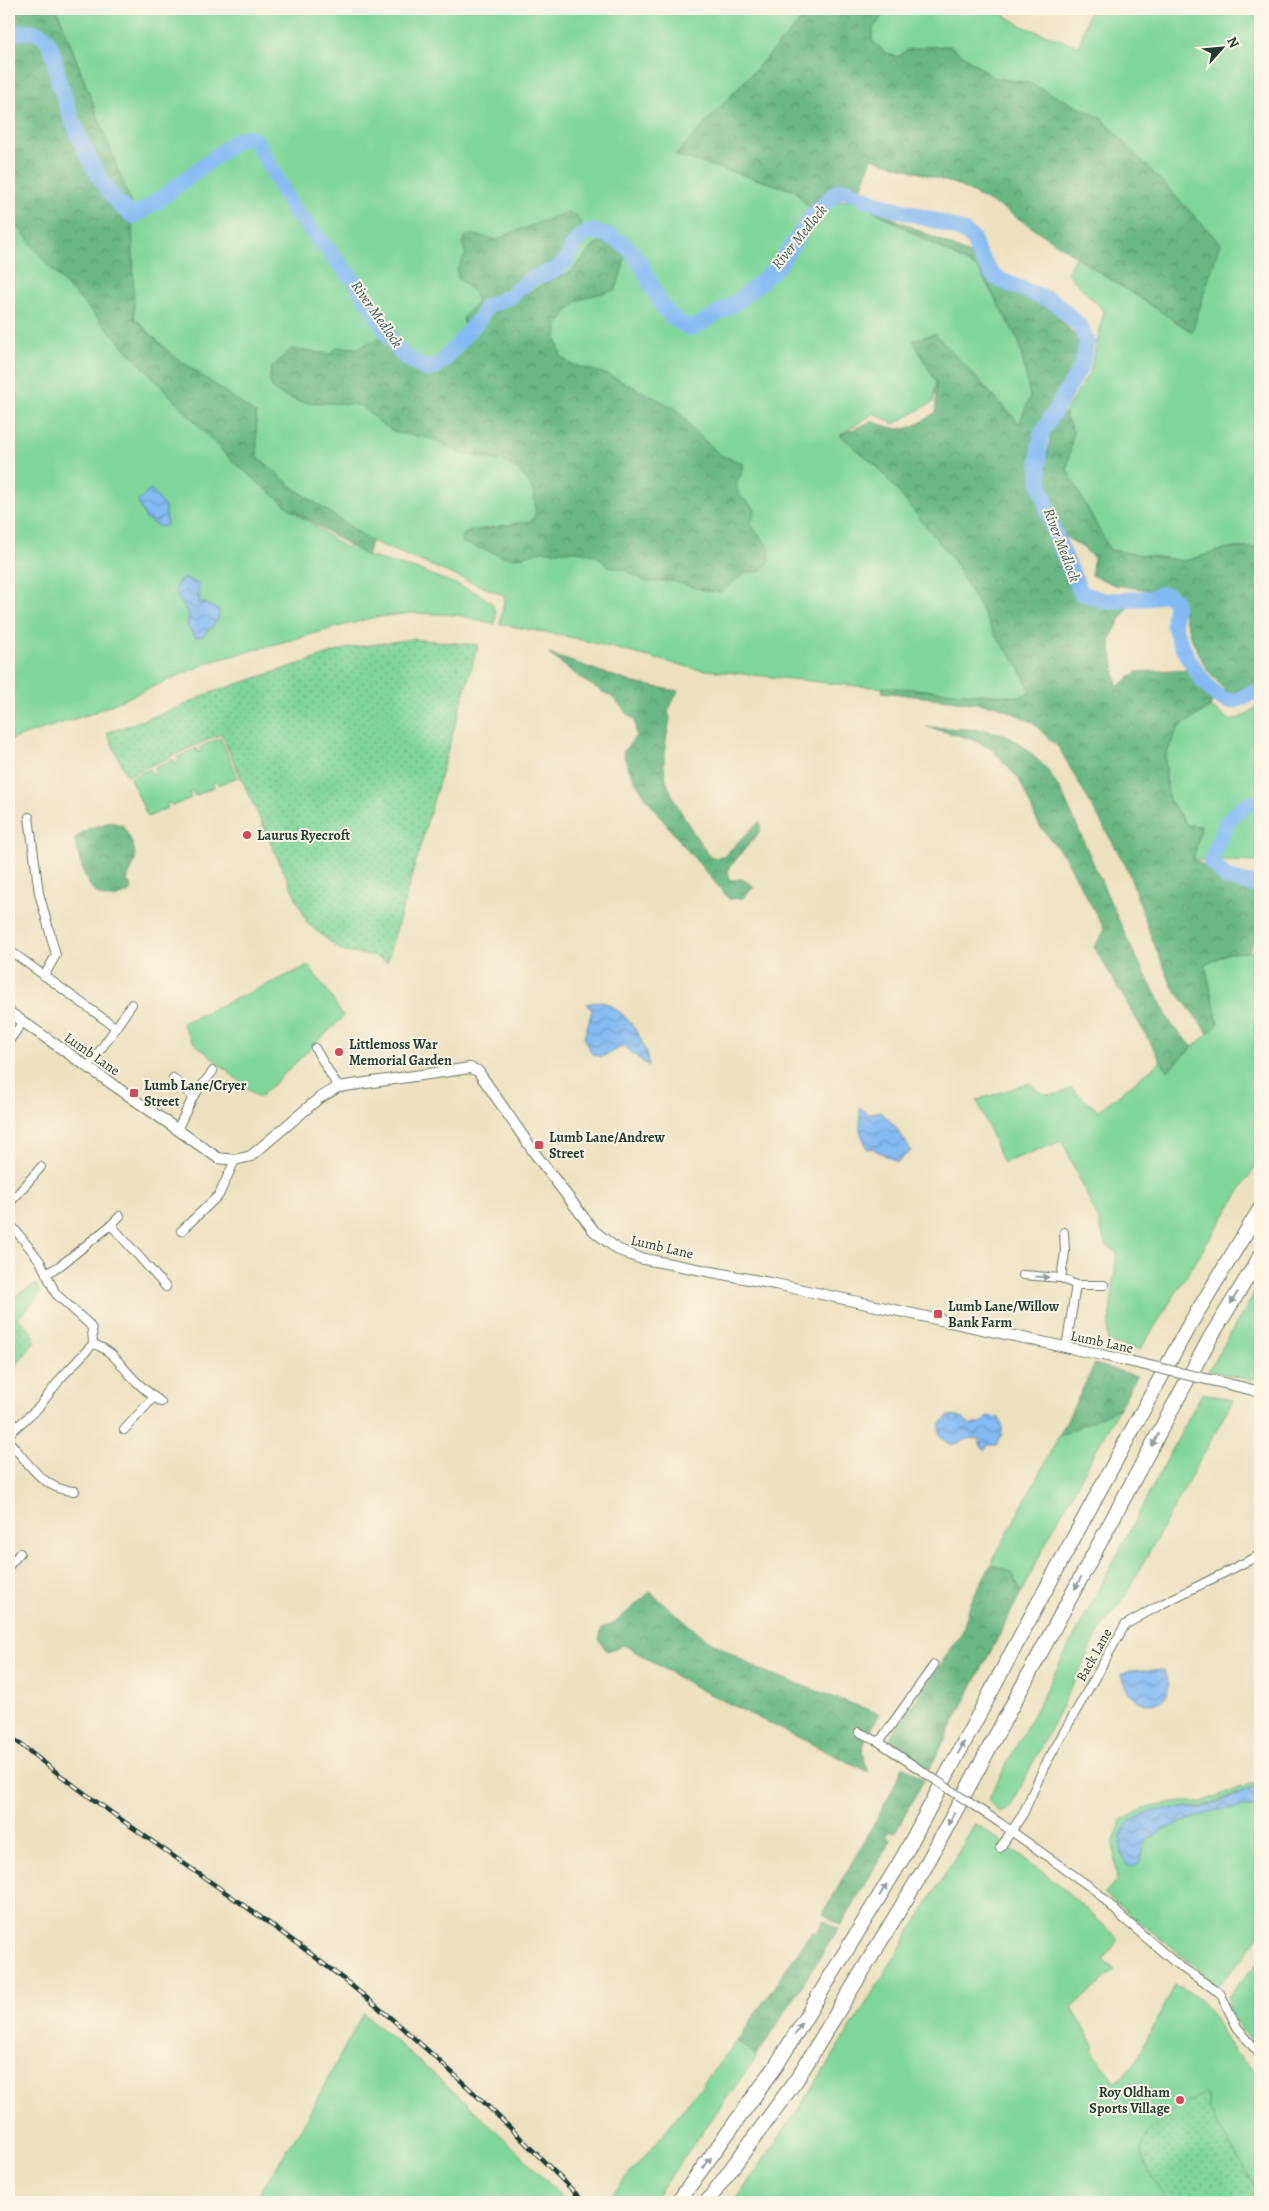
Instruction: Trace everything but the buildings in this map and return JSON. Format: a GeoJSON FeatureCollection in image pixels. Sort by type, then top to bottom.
{"type":"FeatureCollection","features":[{"type":"Feature","properties":{"kind":"highway"},"geometry":{"type":"LineString","coordinates":[[678,2202],[776,2066],[902,1859],[1178,1346],[1260,1209]]}},
{"type":"Feature","properties":{"kind":"highway"},"geometry":{"type":"LineString","coordinates":[[707,2202],[797,2078],[923,1871],[1210,1338],[1260,1257]]}},
{"type":"Feature","properties":{"kind":"street"},"geometry":{"type":"LineString","coordinates":[[29,817],[39,893],[56,955],[44,976]]}},
{"type":"Feature","properties":{"kind":"street"},"geometry":{"type":"LineString","coordinates":[[9,950],[115,1027]]}},
{"type":"Feature","properties":{"kind":"street"},"geometry":{"type":"LineString","coordinates":[[88,1068],[132,1004]]}},
{"type":"Feature","properties":{"kind":"street","name":"Lumb Lane"},"geometry":{"type":"LineString","coordinates":[[9,1012],[22,1023],[218,1158],[235,1160],[251,1156],[318,1100],[338,1087],[470,1068],[478,1072],[536,1155],[594,1231],[617,1249],[639,1258],[775,1284],[1102,1355],[1260,1392]]}},
{"type":"Feature","properties":{"kind":"street"},"geometry":{"type":"LineString","coordinates":[[9,1041],[22,1023]]}},
{"type":"Feature","properties":{"kind":"street"},"geometry":{"type":"LineString","coordinates":[[315,1048],[338,1087]]}},
{"type":"Feature","properties":{"kind":"street"},"geometry":{"type":"LineString","coordinates":[[178,1130],[193,1097],[213,1071]]}},
{"type":"Feature","properties":{"kind":"street"},"geometry":{"type":"LineString","coordinates":[[173,1078],[193,1097]]}},
{"type":"Feature","properties":{"kind":"street"},"geometry":{"type":"LineString","coordinates":[[181,1231],[218,1195],[235,1160]]}},
{"type":"Feature","properties":{"kind":"street"},"geometry":{"type":"LineString","coordinates":[[9,1204],[41,1167]]}},
{"type":"Feature","properties":{"kind":"street"},"geometry":{"type":"LineString","coordinates":[[46,1274],[61,1265],[120,1216]]}},
{"type":"Feature","properties":{"kind":"street"},"geometry":{"type":"LineString","coordinates":[[9,1222],[40,1261],[56,1294],[92,1329],[92,1344],[61,1378],[39,1407],[11,1434]]}},
{"type":"Feature","properties":{"kind":"street"},"geometry":{"type":"LineString","coordinates":[[111,1225],[166,1287]]}},
{"type":"Feature","properties":{"kind":"street"},"geometry":{"type":"LineString","coordinates":[[1061,1278],[1066,1245],[1064,1232]]}},
{"type":"Feature","properties":{"kind":"street"},"geometry":{"type":"LineString","coordinates":[[1023,1275],[1061,1278],[1076,1285],[1104,1285]]}},
{"type":"Feature","properties":{"kind":"street"},"geometry":{"type":"LineString","coordinates":[[1066,1348],[1076,1285]]}},
{"type":"Feature","properties":{"kind":"street"},"geometry":{"type":"LineString","coordinates":[[92,1344],[106,1349],[115,1356],[130,1376],[161,1402]]}},
{"type":"Feature","properties":{"kind":"street"},"geometry":{"type":"LineString","coordinates":[[124,1430],[154,1397]]}},
{"type":"Feature","properties":{"kind":"street"},"geometry":{"type":"LineString","coordinates":[[9,1441],[49,1485],[66,1491],[75,1490]]}},
{"type":"Feature","properties":{"kind":"street"},"geometry":{"type":"LineString","coordinates":[[9,1566],[20,1553]]}},
{"type":"Feature","properties":{"kind":"street","name":"Back Lane"},"geometry":{"type":"LineString","coordinates":[[1000,1848],[1013,1832],[1044,1767],[1125,1625],[1260,1555]]}},
{"type":"Feature","properties":{"kind":"street"},"geometry":{"type":"LineString","coordinates":[[879,1742],[934,1665]]}},
{"type":"Feature","properties":{"kind":"street"},"geometry":{"type":"LineString","coordinates":[[859,1732],[879,1742],[1000,1823],[1096,1891],[1123,1918],[1178,1965],[1220,1993],[1237,2027],[1260,2055]]}},
{"type":"Feature","properties":{"kind":"green space"},"geometry":{"type":"Polygon","coordinates":[[[9,9],[57,9],[132,207],[134,318],[171,354],[256,414],[257,456],[291,486],[371,541],[367,556],[289,508],[228,457],[45,262],[9,214],[9,9]]]}},
{"type":"Feature","properties":{"kind":"green space"},"geometry":{"type":"Polygon","coordinates":[[[57,9],[812,9],[676,155],[796,191],[808,207],[853,199],[978,269],[1019,341],[1030,397],[1020,424],[935,334],[913,340],[936,382],[933,402],[894,424],[874,413],[840,435],[879,468],[952,558],[996,636],[1018,665],[1031,692],[1020,697],[858,686],[696,669],[574,638],[500,624],[505,596],[371,541],[291,486],[257,456],[256,414],[171,354],[134,317],[132,207],[57,9]]]}},
{"type":"Feature","properties":{"kind":"green space"},"geometry":{"type":"Polygon","coordinates":[[[812,9],[888,9],[873,28],[872,41],[886,53],[898,57],[907,50],[950,46],[994,78],[1029,83],[1101,118],[1220,243],[1192,332],[1004,209],[955,184],[872,158],[861,190],[837,184],[808,207],[796,191],[676,155],[812,9]]]}},
{"type":"Feature","properties":{"kind":"green space"},"geometry":{"type":"Polygon","coordinates":[[[888,9],[994,9],[1024,27],[1079,46],[1090,9],[1260,9],[1260,548],[1229,548],[1185,561],[1110,551],[1067,470],[1073,432],[1064,413],[1090,372],[1104,311],[1067,273],[1075,257],[1192,331],[1029,83],[994,78],[950,46],[908,50],[898,57],[886,53],[872,41],[873,28],[888,9]]]}},
{"type":"Feature","properties":{"kind":"green space"},"geometry":{"type":"Polygon","coordinates":[[[853,199],[975,257],[996,285],[1036,300],[1052,310],[1081,342],[1078,361],[1033,437],[1034,481],[1049,535],[1079,594],[1105,605],[1129,604],[1110,639],[1117,687],[1137,672],[1191,669],[1214,696],[1210,707],[1178,728],[1165,757],[1168,798],[1187,825],[1201,826],[1193,860],[1213,870],[1225,882],[1260,891],[1260,930],[1248,952],[1228,953],[1205,965],[1218,1024],[1208,1033],[1172,986],[1152,939],[1127,868],[1059,748],[1032,722],[998,706],[882,692],[883,687],[1020,697],[1031,692],[1018,665],[996,636],[952,558],[879,468],[840,435],[872,421],[892,428],[912,427],[936,412],[936,382],[913,340],[935,334],[1019,424],[1030,397],[1019,341],[979,269],[853,199]]]}},
{"type":"Feature","properties":{"kind":"green space"},"geometry":{"type":"Polygon","coordinates":[[[565,213],[576,215],[582,226],[558,259],[523,280],[507,294],[487,301],[465,328],[463,318],[476,304],[475,293],[458,278],[457,270],[466,254],[462,243],[465,236],[476,235],[497,240],[508,234],[565,213]]]}},
{"type":"Feature","properties":{"kind":"green space"},"geometry":{"type":"Polygon","coordinates":[[[9,214],[45,262],[228,457],[289,508],[346,548],[350,544],[367,556],[422,571],[475,592],[491,602],[496,613],[495,624],[457,615],[413,613],[371,618],[210,662],[90,714],[9,740],[9,214]],[[150,489],[138,502],[146,519],[150,489]],[[199,595],[189,614],[187,625],[207,604],[199,602],[199,595]]]}},
{"type":"Feature","properties":{"kind":"green space"},"geometry":{"type":"Polygon","coordinates":[[[606,242],[617,245],[627,252],[616,290],[577,301],[564,315],[557,328],[556,338],[561,356],[570,364],[609,375],[677,409],[692,429],[720,455],[743,463],[744,468],[736,484],[739,495],[755,509],[751,525],[770,548],[770,560],[760,572],[746,572],[721,592],[707,591],[672,581],[647,582],[624,570],[609,566],[595,555],[578,551],[541,551],[517,558],[506,557],[461,542],[464,534],[471,531],[531,521],[536,514],[534,494],[528,481],[518,470],[503,461],[465,455],[431,438],[397,433],[383,425],[362,406],[299,402],[278,393],[272,388],[269,379],[271,368],[291,349],[331,354],[337,347],[358,348],[381,337],[408,365],[430,375],[448,365],[496,311],[553,279],[571,272],[596,244],[606,242]]]}},
{"type":"Feature","properties":{"kind":"green space"},"geometry":{"type":"Polygon","coordinates":[[[1064,413],[1073,432],[1067,470],[1110,550],[1185,561],[1229,548],[1260,548],[1260,685],[1254,684],[1228,694],[1206,668],[1190,635],[1181,605],[1170,593],[1115,585],[1091,575],[1094,558],[1082,547],[1061,534],[1044,477],[1051,431],[1064,413]]]}},
{"type":"Feature","properties":{"kind":"green space"},"geometry":{"type":"Polygon","coordinates":[[[412,639],[478,645],[387,962],[375,956],[343,952],[308,924],[221,734],[127,776],[107,733],[183,706],[207,694],[348,648],[412,639]]]}},
{"type":"Feature","properties":{"kind":"green space"},"geometry":{"type":"Polygon","coordinates":[[[549,654],[634,683],[678,691],[668,711],[670,719],[664,769],[670,790],[690,828],[711,858],[723,857],[760,821],[760,831],[728,869],[729,880],[742,879],[754,887],[743,898],[729,899],[668,827],[638,785],[628,767],[623,752],[636,736],[635,721],[612,697],[583,680],[549,654]]]}},
{"type":"Feature","properties":{"kind":"green space"},"geometry":{"type":"Polygon","coordinates":[[[1260,701],[1260,862],[1193,860],[1201,826],[1187,825],[1168,798],[1165,757],[1178,728],[1210,707],[1231,721],[1249,714],[1260,701]]]}},
{"type":"Feature","properties":{"kind":"green space"},"geometry":{"type":"Polygon","coordinates":[[[927,727],[985,730],[1005,734],[1023,746],[1046,768],[1063,795],[1127,939],[1148,980],[1172,1025],[1193,1047],[1167,1071],[1094,947],[1105,930],[1065,857],[1039,825],[1019,779],[992,749],[969,738],[927,727]]]}},
{"type":"Feature","properties":{"kind":"green space"},"geometry":{"type":"Polygon","coordinates":[[[220,738],[238,777],[218,785],[216,781],[213,782],[214,787],[195,796],[192,791],[189,793],[191,798],[172,806],[169,802],[166,804],[168,808],[148,817],[130,778],[150,769],[152,774],[156,772],[154,768],[173,759],[176,763],[179,761],[177,757],[197,748],[199,752],[202,751],[200,747],[220,738]]]}},
{"type":"Feature","properties":{"kind":"green space"},"geometry":{"type":"Polygon","coordinates":[[[111,822],[122,825],[131,840],[135,856],[135,861],[127,881],[131,886],[131,891],[117,897],[106,897],[97,893],[90,885],[81,863],[75,839],[87,830],[111,822]]]}},
{"type":"Feature","properties":{"kind":"green space"},"geometry":{"type":"Polygon","coordinates":[[[1260,951],[1260,1159],[1140,1350],[1107,1342],[1117,1252],[1105,1245],[1099,1221],[1062,1141],[1003,1163],[977,1100],[1030,1083],[1039,1091],[1054,1095],[1071,1088],[1098,1111],[1161,1061],[1167,1071],[1218,1024],[1205,965],[1228,953],[1260,951]]]}},
{"type":"Feature","properties":{"kind":"green space"},"geometry":{"type":"Polygon","coordinates":[[[308,966],[327,990],[343,1017],[259,1098],[191,1040],[182,1023],[308,966]]]}},
{"type":"Feature","properties":{"kind":"green space"},"geometry":{"type":"Polygon","coordinates":[[[36,1284],[41,1293],[18,1318],[33,1333],[35,1341],[14,1369],[9,1371],[9,1299],[36,1284]]]}},
{"type":"Feature","properties":{"kind":"green space"},"geometry":{"type":"Polygon","coordinates":[[[1260,1284],[1260,1371],[1253,1380],[1208,1371],[1260,1284]]]}},
{"type":"Feature","properties":{"kind":"green space"},"geometry":{"type":"Polygon","coordinates":[[[1095,1364],[1137,1376],[1119,1408],[1059,1436],[1095,1364]]]}},
{"type":"Feature","properties":{"kind":"green space"},"geometry":{"type":"Polygon","coordinates":[[[1202,1393],[1233,1400],[1125,1596],[1100,1630],[1010,1808],[999,1812],[988,1800],[1202,1393]]]}},
{"type":"Feature","properties":{"kind":"green space"},"geometry":{"type":"Polygon","coordinates":[[[1119,1408],[1054,1527],[1021,1593],[1012,1572],[991,1564],[1059,1436],[1119,1408]]]}},
{"type":"Feature","properties":{"kind":"green space"},"geometry":{"type":"Polygon","coordinates":[[[991,1564],[1012,1572],[1021,1593],[929,1770],[891,1745],[891,1736],[962,1633],[971,1602],[991,1564]]]}},
{"type":"Feature","properties":{"kind":"green space"},"geometry":{"type":"Polygon","coordinates":[[[650,1592],[703,1637],[760,1670],[880,1714],[864,1742],[865,1763],[869,1772],[691,1685],[624,1645],[607,1651],[599,1640],[602,1628],[617,1621],[650,1592]]]}},
{"type":"Feature","properties":{"kind":"green space"},"geometry":{"type":"Polygon","coordinates":[[[903,1766],[924,1780],[895,1833],[889,1831],[886,1837],[891,1840],[841,1925],[823,1914],[891,1793],[903,1766]]]}},
{"type":"Feature","properties":{"kind":"green space"},"geometry":{"type":"Polygon","coordinates":[[[1260,1780],[1260,1785],[1202,1807],[1165,1809],[1121,1852],[1127,1864],[1133,1866],[1139,1863],[1144,1842],[1164,1829],[1219,1809],[1260,1806],[1260,1932],[1246,1955],[1218,1985],[1105,1894],[1117,1880],[1113,1843],[1122,1820],[1144,1809],[1173,1802],[1204,1802],[1260,1780]]]}},
{"type":"Feature","properties":{"kind":"green space"},"geometry":{"type":"Polygon","coordinates":[[[976,1823],[1056,1882],[1119,1939],[1103,1960],[1115,1970],[1072,2008],[1095,2047],[1092,2050],[1116,2083],[1134,2064],[1175,1985],[1206,2006],[1236,2053],[1260,2077],[1260,2202],[734,2202],[829,2063],[976,1823]]]}},
{"type":"Feature","properties":{"kind":"green space"},"geometry":{"type":"Polygon","coordinates":[[[824,1920],[838,1929],[757,2056],[737,2041],[812,1931],[816,1933],[824,1920]]]}},
{"type":"Feature","properties":{"kind":"green space"},"geometry":{"type":"Polygon","coordinates":[[[1260,1960],[1260,2048],[1233,2017],[1228,2003],[1229,1995],[1260,1960]]]}},
{"type":"Feature","properties":{"kind":"green space"},"geometry":{"type":"Polygon","coordinates":[[[363,2013],[493,2128],[566,2202],[253,2202],[302,2127],[363,2013]]]}},
{"type":"Feature","properties":{"kind":"green space"},"geometry":{"type":"Polygon","coordinates":[[[737,2041],[757,2056],[652,2202],[605,2202],[652,2148],[737,2041]]]}},
{"type":"Feature","properties":{"kind":"green space"},"geometry":{"type":"Polygon","coordinates":[[[1206,2093],[1208,2109],[1260,2195],[1260,2202],[1168,2202],[1148,2170],[1142,2152],[1144,2140],[1150,2130],[1171,2113],[1206,2093]]]}},
{"type":"Feature","properties":{"kind":"water"},"geometry":{"type":"Polygon","coordinates":[[[151,489],[165,508],[167,525],[160,527],[146,519],[138,502],[151,489]]]}},
{"type":"Feature","properties":{"kind":"water"},"geometry":{"type":"Polygon","coordinates":[[[186,578],[198,584],[199,602],[219,610],[218,620],[203,636],[195,637],[187,625],[189,614],[175,592],[179,581],[186,578]]]}},
{"type":"Feature","properties":{"kind":"water"},"geometry":{"type":"Polygon","coordinates":[[[601,1001],[619,1012],[634,1027],[644,1046],[649,1067],[624,1046],[602,1057],[592,1054],[584,1038],[592,1010],[586,1004],[601,1001]]]}},
{"type":"Feature","properties":{"kind":"water"},"geometry":{"type":"Polygon","coordinates":[[[860,1108],[869,1114],[879,1111],[889,1119],[911,1151],[897,1162],[872,1148],[867,1149],[860,1130],[860,1108]]]}},
{"type":"Feature","properties":{"kind":"water"},"geometry":{"type":"Polygon","coordinates":[[[948,1416],[961,1417],[971,1425],[981,1423],[988,1416],[999,1418],[1002,1432],[997,1445],[988,1445],[985,1450],[981,1447],[979,1439],[975,1438],[951,1445],[943,1439],[939,1432],[941,1424],[948,1416]]]}},
{"type":"Feature","properties":{"kind":"water"},"geometry":{"type":"Polygon","coordinates":[[[1138,1670],[1163,1670],[1168,1682],[1167,1692],[1163,1699],[1155,1703],[1145,1703],[1136,1699],[1127,1690],[1121,1674],[1138,1670]]]}},
{"type":"Feature","properties":{"kind":"water"},"geometry":{"type":"Polygon","coordinates":[[[1260,1785],[1260,1806],[1219,1809],[1164,1829],[1144,1842],[1139,1863],[1132,1867],[1127,1865],[1122,1852],[1122,1833],[1133,1820],[1165,1809],[1203,1807],[1260,1785]]]}},
{"type":"Feature","properties":{"kind":"waterway","name":"River Medlock"},"geometry":{"type":"LineString","coordinates":[[9,33],[38,33],[49,43],[65,101],[89,158],[110,193],[122,207],[134,216],[159,200],[237,140],[247,137],[257,142],[292,208],[357,284],[396,347],[403,355],[425,369],[433,368],[445,359],[480,318],[487,306],[509,297],[531,279],[555,270],[566,261],[573,246],[581,236],[592,231],[607,235],[625,245],[639,261],[662,306],[674,319],[690,328],[697,326],[735,303],[779,265],[810,218],[837,192],[846,190],[876,203],[946,224],[965,232],[973,239],[977,251],[991,273],[998,279],[1054,302],[1079,325],[1087,340],[1082,365],[1041,434],[1039,449],[1039,479],[1054,532],[1081,593],[1106,601],[1151,598],[1162,594],[1170,596],[1175,601],[1174,624],[1176,633],[1196,670],[1214,693],[1223,699],[1232,701],[1260,691]]}},
{"type":"Feature","properties":{"kind":"waterway","name":"River Medlock"},"geometry":{"type":"LineString","coordinates":[[1260,802],[1249,804],[1233,815],[1222,832],[1211,862],[1227,878],[1260,886]]}},
{"type":"Feature","properties":{"kind":"railway"},"geometry":{"type":"LineString","coordinates":[[9,1735],[85,1794],[281,1932],[390,2017],[456,2077],[584,2202]]}},
{"type":"Feature","properties":{"kind":"place","name":"Laurus Ryecroft"},"geometry":{"type":"Point","coordinates":[247,835]}},
{"type":"Feature","properties":{"kind":"place","name":"Littlemoss War Memorial Garden"},"geometry":{"type":"Point","coordinates":[339,1052]}},
{"type":"Feature","properties":{"kind":"place","name":"Lumb Lane/Cryer Street"},"geometry":{"type":"Point","coordinates":[134,1093]}},
{"type":"Feature","properties":{"kind":"place","name":"Lumb Lane/Andrew Street"},"geometry":{"type":"Point","coordinates":[539,1145]}},
{"type":"Feature","properties":{"kind":"place","name":"Lumb Lane/Willow Bank Farm"},"geometry":{"type":"Point","coordinates":[938,1314]}},
{"type":"Feature","properties":{"kind":"place","name":"Roy Oldham Sports Village"},"geometry":{"type":"Point","coordinates":[1180,2100]}}]}
